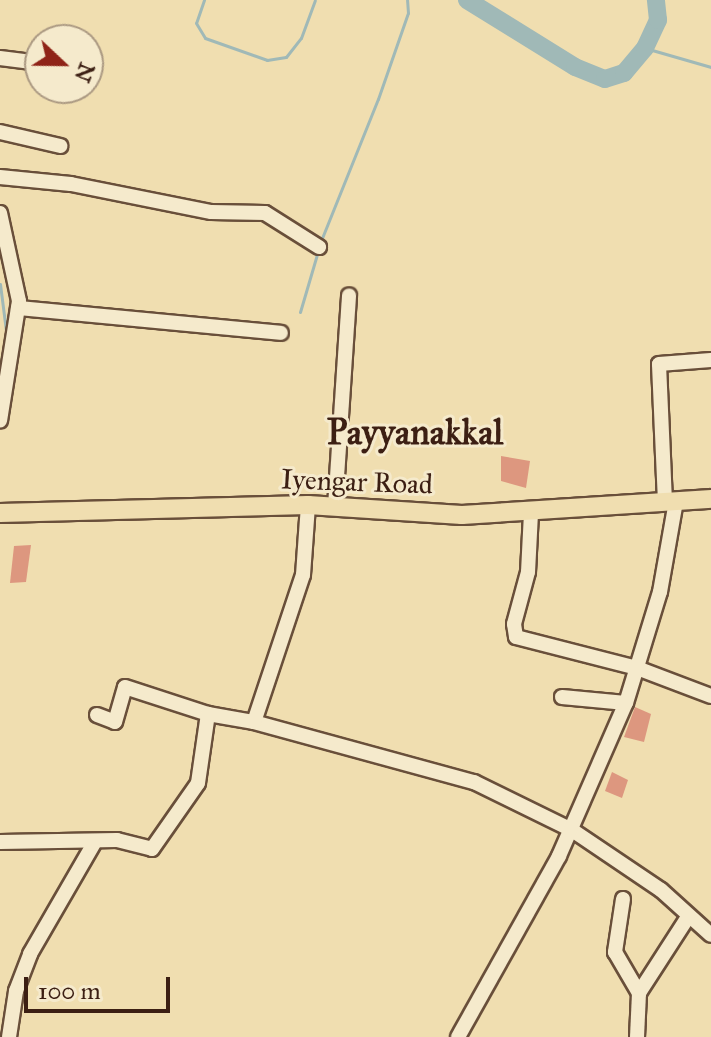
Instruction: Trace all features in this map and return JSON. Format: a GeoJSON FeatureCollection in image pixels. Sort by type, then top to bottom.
{"type":"FeatureCollection","features":[{"type":"Feature","properties":{"kind":"main road","name":"Iyengar Road"},"geometry":{"type":"LineString","coordinates":[[0,513],[308,505],[462,515],[531,513],[711,499]]}},
{"type":"Feature","properties":{"kind":"street"},"geometry":{"type":"LineString","coordinates":[[0,58],[24,61]]}},
{"type":"Feature","properties":{"kind":"street"},"geometry":{"type":"LineString","coordinates":[[0,132],[60,146]]}},
{"type":"Feature","properties":{"kind":"street"},"geometry":{"type":"LineString","coordinates":[[0,177],[71,184],[211,212],[265,213],[319,247]]}},
{"type":"Feature","properties":{"kind":"street"},"geometry":{"type":"LineString","coordinates":[[0,213],[18,308],[0,421]]}},
{"type":"Feature","properties":{"kind":"street"},"geometry":{"type":"LineString","coordinates":[[335,507],[349,295]]}},
{"type":"Feature","properties":{"kind":"street"},"geometry":{"type":"LineString","coordinates":[[18,308],[281,333]]}},
{"type":"Feature","properties":{"kind":"street"},"geometry":{"type":"LineString","coordinates":[[458,1037],[572,830],[626,703],[660,592],[670,502],[659,364],[711,360]]}},
{"type":"Feature","properties":{"kind":"street"},"geometry":{"type":"LineString","coordinates":[[254,722],[303,575],[308,505]]}},
{"type":"Feature","properties":{"kind":"street"},"geometry":{"type":"LineString","coordinates":[[531,513],[528,572],[514,624],[516,637],[637,668],[711,696]]}},
{"type":"Feature","properties":{"kind":"street"},"geometry":{"type":"LineString","coordinates":[[97,715],[115,722],[125,687],[208,714],[254,722],[474,782],[572,830],[661,890],[711,935]]}},
{"type":"Feature","properties":{"kind":"street"},"geometry":{"type":"LineString","coordinates":[[562,697],[626,703]]}},
{"type":"Feature","properties":{"kind":"street"},"geometry":{"type":"LineString","coordinates":[[0,842],[94,843],[117,840],[152,849],[198,783],[208,714]]}},
{"type":"Feature","properties":{"kind":"street"},"geometry":{"type":"LineString","coordinates":[[9,1037],[16,991],[30,954],[94,843]]}},
{"type":"Feature","properties":{"kind":"street"},"geometry":{"type":"LineString","coordinates":[[623,899],[615,952],[639,993]]}},
{"type":"Feature","properties":{"kind":"street"},"geometry":{"type":"LineString","coordinates":[[637,1037],[639,993],[688,917]]}},
{"type":"Feature","properties":{"kind":"building"},"geometry":{"type":"Polygon","coordinates":[[[501,456],[530,461],[526,488],[501,481],[501,456]]]}},
{"type":"Feature","properties":{"kind":"building"},"geometry":{"type":"Polygon","coordinates":[[[31,545],[26,582],[10,583],[14,546],[31,545]]]}},
{"type":"Feature","properties":{"kind":"building"},"geometry":{"type":"Polygon","coordinates":[[[635,707],[651,714],[644,742],[624,737],[635,707]]]}},
{"type":"Feature","properties":{"kind":"building"},"geometry":{"type":"Polygon","coordinates":[[[612,772],[628,780],[622,798],[605,791],[612,772]]]}},
{"type":"Feature","properties":{"kind":"waterway"},"geometry":{"type":"LineString","coordinates":[[204,0],[196,23],[205,38],[267,60],[286,57],[301,38],[315,0]]}},
{"type":"Feature","properties":{"kind":"waterway"},"geometry":{"type":"LineString","coordinates":[[320,243],[378,99],[408,13],[407,0]]}},
{"type":"Feature","properties":{"kind":"waterway"},"geometry":{"type":"LineString","coordinates":[[467,0],[575,67],[605,79],[624,73],[645,48],[658,20],[656,0]]}},
{"type":"Feature","properties":{"kind":"waterway"},"geometry":{"type":"LineString","coordinates":[[645,48],[711,67]]}},
{"type":"Feature","properties":{"kind":"waterway"},"geometry":{"type":"LineString","coordinates":[[300,312],[318,251]]}},
{"type":"Feature","properties":{"kind":"waterway"},"geometry":{"type":"LineString","coordinates":[[0,284],[6,331]]}},
{"type":"Feature","properties":{"kind":"district","name":"Payyanakkal"},"geometry":{"type":"Point","coordinates":[415,433]}}]}
